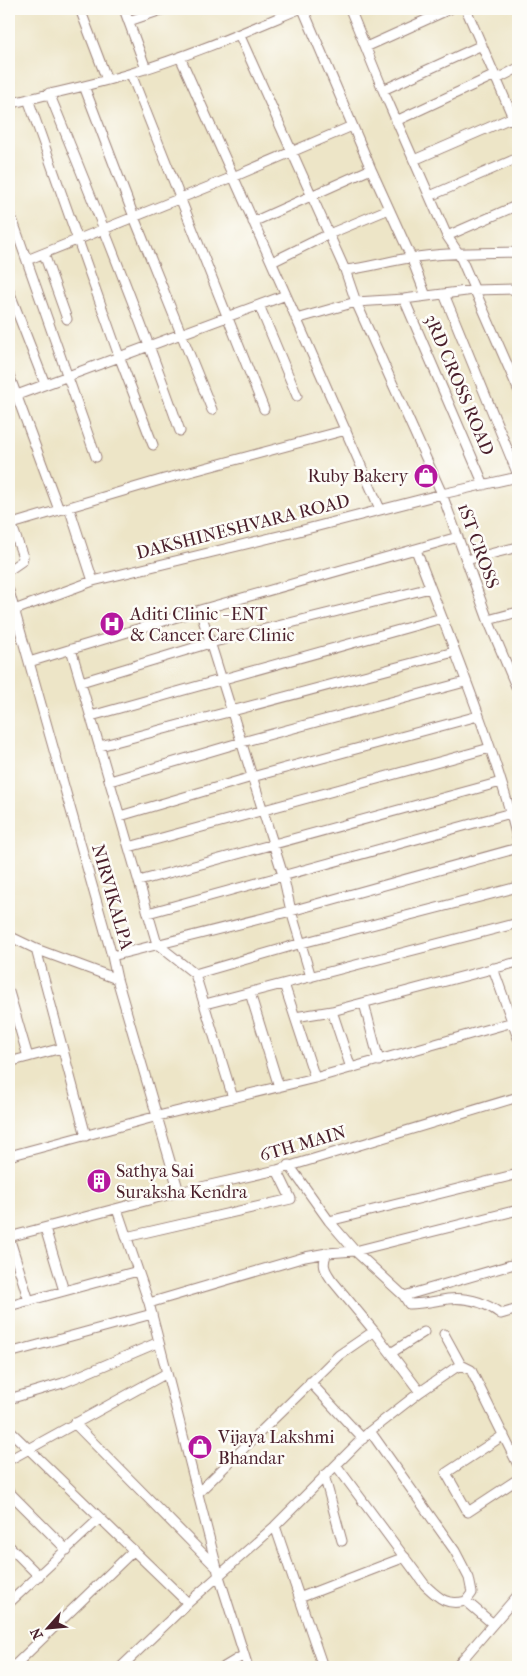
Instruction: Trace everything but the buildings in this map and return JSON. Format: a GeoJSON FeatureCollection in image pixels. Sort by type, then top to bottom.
{"type":"FeatureCollection","features":[{"type":"Feature","properties":{"kind":"street"},"geometry":{"type":"LineString","coordinates":[[124,9],[146,69]]}},
{"type":"Feature","properties":{"kind":"street"},"geometry":{"type":"LineString","coordinates":[[128,21],[164,9]]}},
{"type":"Feature","properties":{"kind":"street"},"geometry":{"type":"LineString","coordinates":[[9,104],[131,74],[180,57],[301,9],[426,296]]}},
{"type":"Feature","properties":{"kind":"street"},"geometry":{"type":"LineString","coordinates":[[350,9],[396,121],[447,236],[459,254],[518,389]]}},
{"type":"Feature","properties":{"kind":"street"},"geometry":{"type":"LineString","coordinates":[[366,47],[450,9]]}},
{"type":"Feature","properties":{"kind":"street"},"geometry":{"type":"LineString","coordinates":[[466,9],[518,128]]}},
{"type":"Feature","properties":{"kind":"street"},"geometry":{"type":"LineString","coordinates":[[83,10],[107,80]]}},
{"type":"Feature","properties":{"kind":"street","name":"1ST CROSS"},"geometry":{"type":"LineString","coordinates":[[240,34],[345,270],[356,302],[442,494],[488,620],[517,686]]}},
{"type":"Feature","properties":{"kind":"street"},"geometry":{"type":"LineString","coordinates":[[383,90],[482,45]]}},
{"type":"Feature","properties":{"kind":"street"},"geometry":{"type":"LineString","coordinates":[[180,57],[380,509]]}},
{"type":"Feature","properties":{"kind":"street"},"geometry":{"type":"LineString","coordinates":[[396,121],[518,68]]}},
{"type":"Feature","properties":{"kind":"street"},"geometry":{"type":"LineString","coordinates":[[131,74],[264,410]]}},
{"type":"Feature","properties":{"kind":"street"},"geometry":{"type":"LineString","coordinates":[[84,86],[134,217],[212,410]]}},
{"type":"Feature","properties":{"kind":"street"},"geometry":{"type":"LineString","coordinates":[[49,93],[150,345],[180,431]]}},
{"type":"Feature","properties":{"kind":"street"},"geometry":{"type":"LineString","coordinates":[[28,99],[119,356],[153,445]]}},
{"type":"Feature","properties":{"kind":"street"},"geometry":{"type":"LineString","coordinates":[[414,160],[513,117]]}},
{"type":"Feature","properties":{"kind":"street"},"geometry":{"type":"LineString","coordinates":[[27,260],[233,177],[352,126]]}},
{"type":"Feature","properties":{"kind":"street"},"geometry":{"type":"LineString","coordinates":[[430,196],[518,158]]}},
{"type":"Feature","properties":{"kind":"street"},"geometry":{"type":"LineString","coordinates":[[254,222],[370,169]]}},
{"type":"Feature","properties":{"kind":"street"},"geometry":{"type":"LineString","coordinates":[[447,236],[518,205]]}},
{"type":"Feature","properties":{"kind":"street"},"geometry":{"type":"LineString","coordinates":[[272,262],[329,234],[389,209]]}},
{"type":"Feature","properties":{"kind":"street"},"geometry":{"type":"LineString","coordinates":[[9,210],[96,457]]}},
{"type":"Feature","properties":{"kind":"street"},"geometry":{"type":"LineString","coordinates":[[345,270],[411,258],[518,252]]}},
{"type":"Feature","properties":{"kind":"street"},"geometry":{"type":"LineString","coordinates":[[44,254],[67,319]]}},
{"type":"Feature","properties":{"kind":"street"},"geometry":{"type":"LineString","coordinates":[[296,318],[356,302],[404,299],[474,290],[517,291]]}},
{"type":"Feature","properties":{"kind":"street"},"geometry":{"type":"LineString","coordinates":[[9,291],[46,384]]}},
{"type":"Feature","properties":{"kind":"street"},"geometry":{"type":"LineString","coordinates":[[444,294],[518,476]]}},
{"type":"Feature","properties":{"kind":"street"},"geometry":{"type":"LineString","coordinates":[[13,396],[286,295]]}},
{"type":"Feature","properties":{"kind":"street","name":"3RD CROSS ROAD"},"geometry":{"type":"LineString","coordinates":[[404,299],[484,485]]}},
{"type":"Feature","properties":{"kind":"street"},"geometry":{"type":"LineString","coordinates":[[259,305],[297,396]]}},
{"type":"Feature","properties":{"kind":"street"},"geometry":{"type":"LineString","coordinates":[[9,375],[13,396],[59,510]]}},
{"type":"Feature","properties":{"kind":"street"},"geometry":{"type":"LineString","coordinates":[[9,570],[22,561],[23,557],[10,520],[59,510],[164,479],[346,430]]}},
{"type":"Feature","properties":{"kind":"street","name":"DAKSHINESHVARA ROAD"},"geometry":{"type":"LineString","coordinates":[[11,611],[93,581],[518,476]]}},
{"type":"Feature","properties":{"kind":"street"},"geometry":{"type":"LineString","coordinates":[[69,507],[93,581]]}},
{"type":"Feature","properties":{"kind":"street"},"geometry":{"type":"LineString","coordinates":[[29,662],[200,610],[458,538]]}},
{"type":"Feature","properties":{"kind":"street"},"geometry":{"type":"LineString","coordinates":[[466,560],[518,547]]}},
{"type":"Feature","properties":{"kind":"street"},"geometry":{"type":"LineString","coordinates":[[416,550],[490,748],[518,841]]}},
{"type":"Feature","properties":{"kind":"street"},"geometry":{"type":"LineString","coordinates":[[81,682],[210,643],[430,588]]}},
{"type":"Feature","properties":{"kind":"street","name":"NIRVIKALPA"},"geometry":{"type":"LineString","coordinates":[[9,591],[11,611],[29,662],[117,979],[179,1192]]}},
{"type":"Feature","properties":{"kind":"street"},"geometry":{"type":"LineString","coordinates":[[200,610],[283,875],[291,911],[311,977]]}},
{"type":"Feature","properties":{"kind":"street"},"geometry":{"type":"LineString","coordinates":[[488,620],[518,612]]}},
{"type":"Feature","properties":{"kind":"street"},"geometry":{"type":"LineString","coordinates":[[91,716],[442,618]]}},
{"type":"Feature","properties":{"kind":"street"},"geometry":{"type":"LineString","coordinates":[[71,649],[157,944],[195,974],[233,1098]]}},
{"type":"Feature","properties":{"kind":"street"},"geometry":{"type":"LineString","coordinates":[[100,746],[454,652]]}},
{"type":"Feature","properties":{"kind":"street"},"geometry":{"type":"LineString","coordinates":[[110,781],[242,742],[465,682]]}},
{"type":"Feature","properties":{"kind":"street"},"geometry":{"type":"LineString","coordinates":[[120,816],[252,776],[478,716]]}},
{"type":"Feature","properties":{"kind":"street"},"geometry":{"type":"LineString","coordinates":[[129,847],[490,748]]}},
{"type":"Feature","properties":{"kind":"street"},"geometry":{"type":"LineString","coordinates":[[139,881],[501,782]]}},
{"type":"Feature","properties":{"kind":"street"},"geometry":{"type":"LineString","coordinates":[[148,913],[511,813]]}},
{"type":"Feature","properties":{"kind":"street"},"geometry":{"type":"LineString","coordinates":[[112,956],[291,911],[518,848]]}},
{"type":"Feature","properties":{"kind":"street"},"geometry":{"type":"LineString","coordinates":[[195,974],[302,943],[518,887]]}},
{"type":"Feature","properties":{"kind":"street"},"geometry":{"type":"LineString","coordinates":[[205,1004],[518,923]]}},
{"type":"Feature","properties":{"kind":"street"},"geometry":{"type":"LineString","coordinates":[[9,936],[36,949],[117,979]]}},
{"type":"Feature","properties":{"kind":"street"},"geometry":{"type":"LineString","coordinates":[[36,949],[86,1136]]}},
{"type":"Feature","properties":{"kind":"street"},"geometry":{"type":"LineString","coordinates":[[295,1017],[332,1011],[518,962]]}},
{"type":"Feature","properties":{"kind":"street"},"geometry":{"type":"LineString","coordinates":[[493,968],[518,1038]]}},
{"type":"Feature","properties":{"kind":"street"},"geometry":{"type":"LineString","coordinates":[[284,984],[315,1078]]}},
{"type":"Feature","properties":{"kind":"street"},"geometry":{"type":"LineString","coordinates":[[9,992],[28,1057]]}},
{"type":"Feature","properties":{"kind":"street"},"geometry":{"type":"LineString","coordinates":[[250,993],[278,1087]]}},
{"type":"Feature","properties":{"kind":"street"},"geometry":{"type":"LineString","coordinates":[[364,1003],[378,1061]]}},
{"type":"Feature","properties":{"kind":"street"},"geometry":{"type":"LineString","coordinates":[[332,1011],[351,1068]]}},
{"type":"Feature","properties":{"kind":"street"},"geometry":{"type":"LineString","coordinates":[[9,1156],[158,1116],[315,1078],[513,1022]]}},
{"type":"Feature","properties":{"kind":"street"},"geometry":{"type":"LineString","coordinates":[[9,1062],[62,1048]]}},
{"type":"Feature","properties":{"kind":"street","name":"6TH MAIN"},"geometry":{"type":"LineString","coordinates":[[9,1237],[179,1192],[277,1170],[518,1097]]}},
{"type":"Feature","properties":{"kind":"street"},"geometry":{"type":"LineString","coordinates":[[289,1165],[329,1221],[355,1251],[404,1296],[409,1304],[450,1299],[490,1306],[501,1314],[518,1309]]}},
{"type":"Feature","properties":{"kind":"street"},"geometry":{"type":"LineString","coordinates":[[126,1238],[291,1199],[277,1170]]}},
{"type":"Feature","properties":{"kind":"street"},"geometry":{"type":"LineString","coordinates":[[329,1221],[518,1174]]}},
{"type":"Feature","properties":{"kind":"street"},"geometry":{"type":"LineString","coordinates":[[117,1209],[149,1303],[218,1572],[248,1667]]}},
{"type":"Feature","properties":{"kind":"street"},"geometry":{"type":"LineString","coordinates":[[149,1303],[305,1257],[355,1251],[518,1210]]}},
{"type":"Feature","properties":{"kind":"street"},"geometry":{"type":"LineString","coordinates":[[45,1228],[64,1291]]}},
{"type":"Feature","properties":{"kind":"street"},"geometry":{"type":"LineString","coordinates":[[9,1237],[29,1301]]}},
{"type":"Feature","properties":{"kind":"street"},"geometry":{"type":"LineString","coordinates":[[326,1253],[323,1262],[325,1270],[420,1392]]}},
{"type":"Feature","properties":{"kind":"street"},"geometry":{"type":"LineString","coordinates":[[404,1296],[518,1263]]}},
{"type":"Feature","properties":{"kind":"street"},"geometry":{"type":"LineString","coordinates":[[9,1306],[138,1271]]}},
{"type":"Feature","properties":{"kind":"street"},"geometry":{"type":"LineString","coordinates":[[9,1353],[152,1314]]}},
{"type":"Feature","properties":{"kind":"street"},"geometry":{"type":"LineString","coordinates":[[198,1493],[339,1355],[374,1331]]}},
{"type":"Feature","properties":{"kind":"street"},"geometry":{"type":"LineString","coordinates":[[391,1353],[424,1332]]}},
{"type":"Feature","properties":{"kind":"street"},"geometry":{"type":"LineString","coordinates":[[444,1334],[461,1365],[471,1370],[518,1465]]}},
{"type":"Feature","properties":{"kind":"street"},"geometry":{"type":"LineString","coordinates":[[9,1399],[63,1382],[159,1342]]}},
{"type":"Feature","properties":{"kind":"street"},"geometry":{"type":"LineString","coordinates":[[121,1667],[218,1572],[274,1526],[370,1431],[420,1392],[461,1365]]}},
{"type":"Feature","properties":{"kind":"street"},"geometry":{"type":"LineString","coordinates":[[9,1460],[27,1448],[167,1373]]}},
{"type":"Feature","properties":{"kind":"street"},"geometry":{"type":"LineString","coordinates":[[310,1382],[364,1439]]}},
{"type":"Feature","properties":{"kind":"street"},"geometry":{"type":"LineString","coordinates":[[74,1423],[218,1572]]}},
{"type":"Feature","properties":{"kind":"street"},"geometry":{"type":"LineString","coordinates":[[9,1430],[188,1603]]}},
{"type":"Feature","properties":{"kind":"street"},"geometry":{"type":"LineString","coordinates":[[336,1465],[425,1585],[446,1602],[466,1601],[472,1593],[472,1586],[460,1561],[370,1431]]}},
{"type":"Feature","properties":{"kind":"street"},"geometry":{"type":"LineString","coordinates":[[504,1435],[446,1473],[468,1512],[518,1479]]}},
{"type":"Feature","properties":{"kind":"street"},"geometry":{"type":"LineString","coordinates":[[324,1476],[342,1541]]}},
{"type":"Feature","properties":{"kind":"street"},"geometry":{"type":"LineString","coordinates":[[9,1492],[67,1550]]}},
{"type":"Feature","properties":{"kind":"street"},"geometry":{"type":"LineString","coordinates":[[9,1604],[100,1518]]}},
{"type":"Feature","properties":{"kind":"street"},"geometry":{"type":"LineString","coordinates":[[274,1526],[323,1667]]}},
{"type":"Feature","properties":{"kind":"street"},"geometry":{"type":"LineString","coordinates":[[9,1546],[39,1576]]}},
{"type":"Feature","properties":{"kind":"street"},"geometry":{"type":"LineString","coordinates":[[14,1667],[134,1550]]}},
{"type":"Feature","properties":{"kind":"street"},"geometry":{"type":"LineString","coordinates":[[299,1598],[405,1556]]}},
{"type":"Feature","properties":{"kind":"street"},"geometry":{"type":"LineString","coordinates":[[456,1667],[518,1595]]}},
{"type":"Feature","properties":{"kind":"street"},"geometry":{"type":"LineString","coordinates":[[466,1601],[493,1624]]}},
{"type":"Feature","properties":{"kind":"street"},"geometry":{"type":"LineString","coordinates":[[224,1667],[244,1655]]}},
{"type":"Feature","properties":{"kind":"place","name":"Ruby Bakery"},"geometry":{"type":"Point","coordinates":[426,476]}},
{"type":"Feature","properties":{"kind":"place","name":"Aditi Clinic - ENT & Cancer Care Clinic"},"geometry":{"type":"Point","coordinates":[112,624]}},
{"type":"Feature","properties":{"kind":"place","name":"Sathya Sai Suraksha Kendra"},"geometry":{"type":"Point","coordinates":[99,1181]}},
{"type":"Feature","properties":{"kind":"place","name":"Vijaya Lakshmi Bhandar"},"geometry":{"type":"Point","coordinates":[200,1447]}}]}
